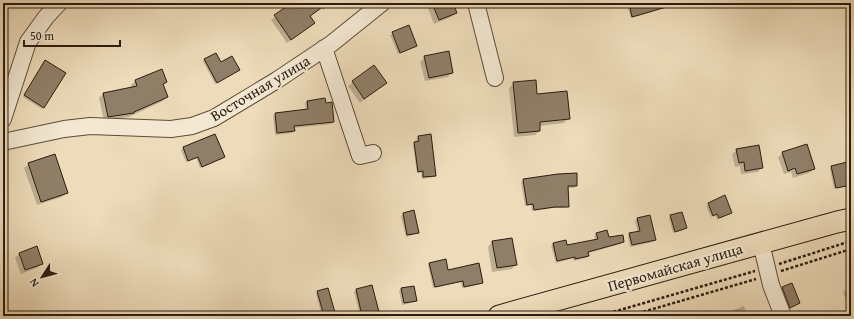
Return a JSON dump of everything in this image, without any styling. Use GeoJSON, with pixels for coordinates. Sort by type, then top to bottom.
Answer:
{"type":"FeatureCollection","features":[{"type":"Feature","properties":{"kind":"main road","name":"Первомайская улица"},"geometry":{"type":"LineString","coordinates":[[499,316],[851,219]]}},
{"type":"Feature","properties":{"kind":"street"},"geometry":{"type":"LineString","coordinates":[[3,119],[28,42],[46,17],[59,3]]}},
{"type":"Feature","properties":{"kind":"street","name":"Восточная улица"},"geometry":{"type":"LineString","coordinates":[[3,142],[64,129],[90,126],[171,129],[192,126],[214,118],[277,80],[324,48],[382,3]]}},
{"type":"Feature","properties":{"kind":"street"},"geometry":{"type":"LineString","coordinates":[[476,3],[495,78]]}},
{"type":"Feature","properties":{"kind":"street"},"geometry":{"type":"LineString","coordinates":[[324,48],[360,156],[373,153]]}},
{"type":"Feature","properties":{"kind":"street"},"geometry":{"type":"LineString","coordinates":[[761,243],[768,272],[783,316]]}},
{"type":"Feature","properties":{"kind":"path"},"geometry":{"type":"LineString","coordinates":[[630,316],[768,272],[851,241]]}},
{"type":"Feature","properties":{"kind":"path"},"geometry":{"type":"LineString","coordinates":[[599,316],[768,272],[851,248]]}},
{"type":"Feature","properties":{"kind":"building"},"geometry":{"type":"Polygon","coordinates":[[[292,3],[328,3],[310,16],[315,23],[291,40],[274,15],[292,3]]]}},
{"type":"Feature","properties":{"kind":"building"},"geometry":{"type":"Polygon","coordinates":[[[432,3],[453,3],[457,13],[439,20],[432,3]]]}},
{"type":"Feature","properties":{"kind":"building"},"geometry":{"type":"Polygon","coordinates":[[[629,3],[670,3],[670,6],[632,17],[629,3]]]}},
{"type":"Feature","properties":{"kind":"building"},"geometry":{"type":"Polygon","coordinates":[[[409,25],[417,46],[400,53],[392,32],[409,25]]]}},
{"type":"Feature","properties":{"kind":"building"},"geometry":{"type":"Polygon","coordinates":[[[449,51],[453,73],[429,78],[424,56],[449,51]]]}},
{"type":"Feature","properties":{"kind":"building"},"geometry":{"type":"Polygon","coordinates":[[[216,53],[221,62],[232,56],[240,70],[217,83],[204,59],[216,53]]]}},
{"type":"Feature","properties":{"kind":"building"},"geometry":{"type":"Polygon","coordinates":[[[45,60],[66,73],[44,108],[24,95],[45,60]]]}},
{"type":"Feature","properties":{"kind":"building"},"geometry":{"type":"Polygon","coordinates":[[[374,65],[387,83],[364,99],[352,81],[374,65]]]}},
{"type":"Feature","properties":{"kind":"building"},"geometry":{"type":"Polygon","coordinates":[[[162,69],[167,82],[163,84],[168,97],[134,113],[108,117],[103,93],[137,86],[135,80],[162,69]]]}},
{"type":"Feature","properties":{"kind":"building"},"geometry":{"type":"Polygon","coordinates":[[[536,80],[537,94],[567,91],[570,119],[540,122],[540,131],[518,133],[513,82],[536,80]]]}},
{"type":"Feature","properties":{"kind":"building"},"geometry":{"type":"Polygon","coordinates":[[[325,98],[326,103],[332,102],[334,122],[294,126],[295,131],[277,133],[275,113],[308,109],[307,101],[325,98]]]}},
{"type":"Feature","properties":{"kind":"building"},"geometry":{"type":"Polygon","coordinates":[[[215,134],[225,157],[202,167],[198,157],[188,161],[183,147],[215,134]]]}},
{"type":"Feature","properties":{"kind":"building"},"geometry":{"type":"Polygon","coordinates":[[[431,134],[436,176],[423,177],[423,171],[418,172],[414,142],[419,141],[418,136],[431,134]]]}},
{"type":"Feature","properties":{"kind":"building"},"geometry":{"type":"Polygon","coordinates":[[[807,144],[815,169],[797,174],[795,168],[788,171],[782,152],[807,144]]]}},
{"type":"Feature","properties":{"kind":"building"},"geometry":{"type":"Polygon","coordinates":[[[759,145],[763,168],[745,171],[744,162],[739,163],[736,149],[759,145]]]}},
{"type":"Feature","properties":{"kind":"building"},"geometry":{"type":"Polygon","coordinates":[[[55,154],[68,193],[41,202],[28,163],[55,154]]]}},
{"type":"Feature","properties":{"kind":"building"},"geometry":{"type":"Polygon","coordinates":[[[851,161],[851,185],[836,188],[831,166],[851,161]]]}},
{"type":"Feature","properties":{"kind":"building"},"geometry":{"type":"Polygon","coordinates":[[[577,173],[577,186],[568,186],[569,207],[534,210],[533,204],[527,205],[523,179],[577,173]]]}},
{"type":"Feature","properties":{"kind":"building"},"geometry":{"type":"Polygon","coordinates":[[[725,195],[732,213],[719,218],[717,214],[713,216],[708,203],[725,195]]]}},
{"type":"Feature","properties":{"kind":"building"},"geometry":{"type":"Polygon","coordinates":[[[414,210],[419,233],[407,235],[403,213],[414,210]]]}},
{"type":"Feature","properties":{"kind":"building"},"geometry":{"type":"Polygon","coordinates":[[[682,212],[687,228],[675,232],[670,215],[682,212]]]}},
{"type":"Feature","properties":{"kind":"building"},"geometry":{"type":"Polygon","coordinates":[[[650,215],[656,240],[632,245],[629,233],[640,231],[637,218],[650,215]]]}},
{"type":"Feature","properties":{"kind":"building"},"geometry":{"type":"Polygon","coordinates":[[[607,230],[609,237],[623,235],[624,242],[588,252],[589,256],[557,261],[553,243],[566,240],[567,245],[598,239],[596,233],[607,230]]]}},
{"type":"Feature","properties":{"kind":"building"},"geometry":{"type":"Polygon","coordinates":[[[512,238],[517,265],[497,268],[492,241],[512,238]]]}},
{"type":"Feature","properties":{"kind":"building"},"geometry":{"type":"Polygon","coordinates":[[[37,246],[43,264],[25,270],[19,253],[37,246]]]}},
{"type":"Feature","properties":{"kind":"building"},"geometry":{"type":"Polygon","coordinates":[[[446,259],[448,270],[479,263],[483,283],[464,287],[463,281],[435,287],[429,263],[446,259]]]}},
{"type":"Feature","properties":{"kind":"building"},"geometry":{"type":"Polygon","coordinates":[[[792,283],[800,303],[790,308],[782,287],[792,283]]]}},
{"type":"Feature","properties":{"kind":"building"},"geometry":{"type":"Polygon","coordinates":[[[372,285],[379,312],[362,316],[356,289],[372,285]]]}},
{"type":"Feature","properties":{"kind":"building"},"geometry":{"type":"Polygon","coordinates":[[[414,286],[417,301],[404,303],[401,288],[414,286]]]}},
{"type":"Feature","properties":{"kind":"building"},"geometry":{"type":"Polygon","coordinates":[[[328,288],[336,316],[324,316],[317,291],[328,288]]]}}]}
